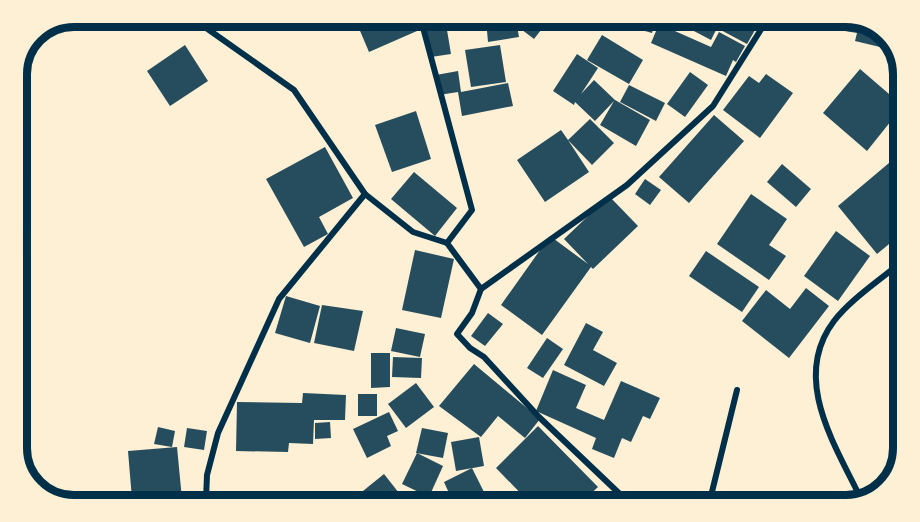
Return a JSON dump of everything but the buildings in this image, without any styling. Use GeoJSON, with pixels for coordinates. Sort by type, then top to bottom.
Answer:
{"type":"FeatureCollection","features":[{"type":"Feature","properties":{"kind":"street"},"geometry":{"type":"LineString","coordinates":[[205,27],[294,90],[365,194],[413,232],[447,243],[481,290]]}},
{"type":"Feature","properties":{"kind":"street"},"geometry":{"type":"LineString","coordinates":[[423,27],[472,210],[447,243]]}},
{"type":"Feature","properties":{"kind":"street"},"geometry":{"type":"LineString","coordinates":[[621,495],[539,417],[484,357],[470,348],[457,334],[472,313],[481,290],[627,185],[713,106],[762,27]]}},
{"type":"Feature","properties":{"kind":"street"},"geometry":{"type":"LineString","coordinates":[[206,495],[207,475],[218,433],[279,299],[365,194]]}},
{"type":"Feature","properties":{"kind":"street"},"geometry":{"type":"LineString","coordinates":[[858,493],[820,411],[815,373],[825,336],[835,320],[893,269]]}},
{"type":"Feature","properties":{"kind":"street"},"geometry":{"type":"LineString","coordinates":[[711,495],[737,390]]}}]}
